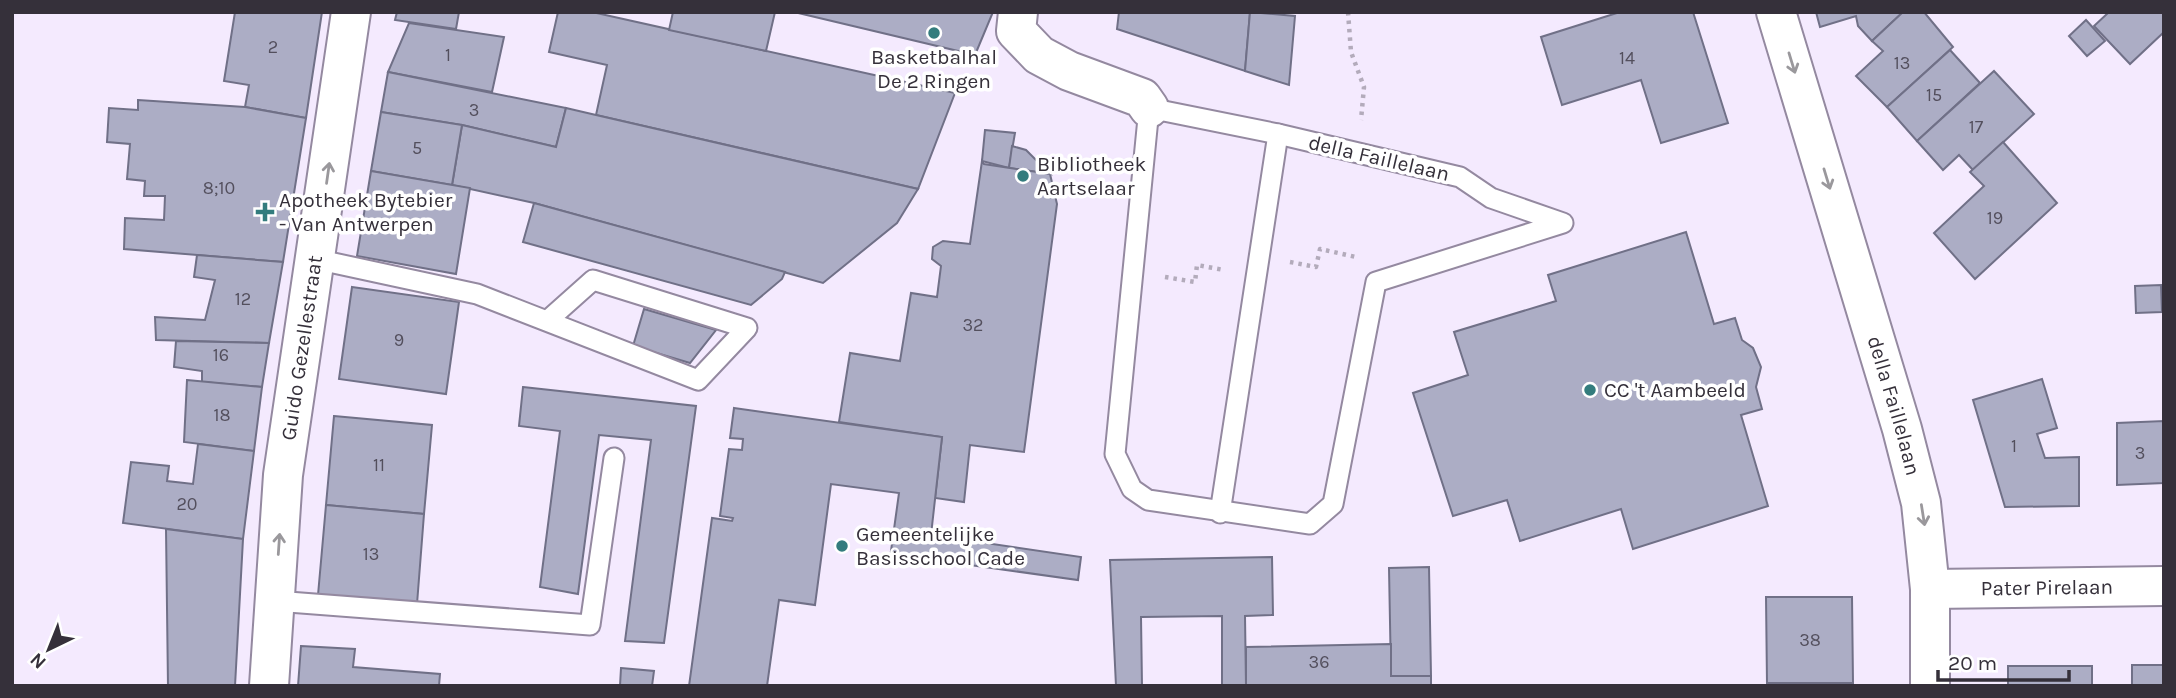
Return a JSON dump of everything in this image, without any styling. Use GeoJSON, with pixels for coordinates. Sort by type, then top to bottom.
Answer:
{"type":"FeatureCollection","features":[{"type":"Feature","properties":{"kind":"street","name":"Guido Gezellestraat"},"geometry":{"type":"LineString","coordinates":[[269,686],[284,475],[351,12]]}},
{"type":"Feature","properties":{"kind":"street"},"geometry":{"type":"LineString","coordinates":[[1017,12],[1016,30],[1039,55],[1069,71],[1142,98],[1149,108]]}},
{"type":"Feature","properties":{"kind":"street","name":"della Faillelaan"},"geometry":{"type":"LineString","coordinates":[[1776,12],[1902,429],[1924,516],[1930,589],[1930,686]]}},
{"type":"Feature","properties":{"kind":"street","name":"Pater Pirelaan"},"geometry":{"type":"LineString","coordinates":[[1930,589],[2164,586]]}},
{"type":"Feature","properties":{"kind":"lane"},"geometry":{"type":"LineString","coordinates":[[1149,108],[1278,134]]}},
{"type":"Feature","properties":{"kind":"lane","name":"della Faillelaan"},"geometry":{"type":"LineString","coordinates":[[1149,108],[1115,454],[1132,489],[1148,500],[1220,513],[1310,524],[1333,504],[1376,282],[1563,223],[1491,198],[1460,177],[1278,134],[1220,513]]}},
{"type":"Feature","properties":{"kind":"lane"},"geometry":{"type":"LineString","coordinates":[[315,259],[477,294],[698,380],[747,328],[593,280],[547,321]]}},
{"type":"Feature","properties":{"kind":"lane"},"geometry":{"type":"LineString","coordinates":[[275,601],[590,625],[614,458]]}},
{"type":"Feature","properties":{"kind":"path"},"geometry":{"type":"LineString","coordinates":[[1348,12],[1351,52],[1364,87],[1361,120]]}},
{"type":"Feature","properties":{"kind":"building"},"geometry":{"type":"Polygon","coordinates":[[[235,12],[322,12],[306,118],[245,107],[249,85],[224,81],[235,12]]]}},
{"type":"Feature","properties":{"kind":"building"},"geometry":{"type":"Polygon","coordinates":[[[397,12],[459,12],[456,29],[395,20],[397,12]]]}},
{"type":"Feature","properties":{"kind":"building"},"geometry":{"type":"Polygon","coordinates":[[[558,12],[592,12],[955,93],[918,189],[596,115],[607,65],[549,52],[558,12]]]}},
{"type":"Feature","properties":{"kind":"building"},"geometry":{"type":"Polygon","coordinates":[[[673,12],[775,12],[766,51],[669,30],[673,12]]]}},
{"type":"Feature","properties":{"kind":"building","name":"Basketbalhal De 2 Ringen"},"geometry":{"type":"Polygon","coordinates":[[[794,12],[993,12],[975,55],[794,12]]]}},
{"type":"Feature","properties":{"kind":"building"},"geometry":{"type":"Polygon","coordinates":[[[1119,12],[1250,12],[1245,71],[1117,29],[1119,12]]]}},
{"type":"Feature","properties":{"kind":"building"},"geometry":{"type":"Polygon","coordinates":[[[1250,12],[1295,16],[1289,85],[1245,71],[1250,12]]]}},
{"type":"Feature","properties":{"kind":"building"},"geometry":{"type":"Polygon","coordinates":[[[1620,12],[1693,12],[1728,123],[1661,143],[1641,80],[1562,105],[1541,37],[1620,12]]]}},
{"type":"Feature","properties":{"kind":"building"},"geometry":{"type":"Polygon","coordinates":[[[1816,12],[1903,12],[1872,41],[1858,26],[1856,16],[1820,27],[1816,12]]]}},
{"type":"Feature","properties":{"kind":"building"},"geometry":{"type":"Polygon","coordinates":[[[1903,12],[1924,12],[1953,47],[1887,107],[1856,76],[1883,51],[1872,41],[1903,12]]]}},
{"type":"Feature","properties":{"kind":"building"},"geometry":{"type":"Polygon","coordinates":[[[2109,12],[2164,12],[2164,32],[2130,64],[2094,26],[2109,12]]]}},
{"type":"Feature","properties":{"kind":"building"},"geometry":{"type":"Polygon","coordinates":[[[2086,20],[2105,41],[2087,56],[2069,36],[2086,20]]]}},
{"type":"Feature","properties":{"kind":"building"},"geometry":{"type":"Polygon","coordinates":[[[409,23],[504,37],[492,92],[388,72],[409,23]]]}},
{"type":"Feature","properties":{"kind":"building"},"geometry":{"type":"Polygon","coordinates":[[[1950,50],[1980,83],[1917,141],[1887,107],[1950,50]]]}},
{"type":"Feature","properties":{"kind":"building"},"geometry":{"type":"Polygon","coordinates":[[[1994,71],[2034,114],[1973,170],[1959,155],[1943,170],[1917,141],[1994,71]]]}},
{"type":"Feature","properties":{"kind":"building"},"geometry":{"type":"Polygon","coordinates":[[[388,72],[566,108],[556,147],[462,125],[381,112],[388,72]]]}},
{"type":"Feature","properties":{"kind":"building"},"geometry":{"type":"Polygon","coordinates":[[[138,100],[245,107],[306,118],[283,262],[124,249],[125,218],[164,220],[165,196],[144,196],[145,181],[127,179],[130,144],[107,142],[109,108],[138,110],[138,100]]]}},
{"type":"Feature","properties":{"kind":"building"},"geometry":{"type":"Polygon","coordinates":[[[566,108],[918,189],[897,223],[823,283],[534,203],[452,185],[462,125],[556,147],[566,108]]]}},
{"type":"Feature","properties":{"kind":"building"},"geometry":{"type":"Polygon","coordinates":[[[381,112],[462,125],[452,185],[371,171],[381,112]]]}},
{"type":"Feature","properties":{"kind":"building"},"geometry":{"type":"Polygon","coordinates":[[[985,130],[1015,133],[1009,168],[982,161],[985,130]]]}},
{"type":"Feature","properties":{"kind":"building"},"geometry":{"type":"Polygon","coordinates":[[[2003,142],[2057,203],[1975,279],[1934,233],[1984,186],[1970,172],[2003,142]]]}},
{"type":"Feature","properties":{"kind":"building"},"geometry":{"type":"Polygon","coordinates":[[[1012,146],[1026,150],[1050,174],[1009,168],[1012,146]]]}},
{"type":"Feature","properties":{"kind":"building"},"geometry":{"type":"Polygon","coordinates":[[[982,161],[984,164],[1050,174],[1057,204],[1024,452],[970,445],[964,502],[935,498],[942,437],[839,422],[850,353],[900,361],[911,293],[937,297],[941,266],[932,259],[933,247],[943,241],[970,244],[982,161]]]}},
{"type":"Feature","properties":{"kind":"building"},"geometry":{"type":"Polygon","coordinates":[[[371,171],[470,188],[456,274],[357,256],[371,171]]]}},
{"type":"Feature","properties":{"kind":"building"},"geometry":{"type":"Polygon","coordinates":[[[534,203],[785,272],[782,279],[751,305],[523,242],[534,203]]]}},
{"type":"Feature","properties":{"kind":"building","name":"CC 't Aambeeld"},"geometry":{"type":"Polygon","coordinates":[[[1686,232],[1714,324],[1735,318],[1742,340],[1753,348],[1761,367],[1756,387],[1762,409],[1741,415],[1768,506],[1633,549],[1621,509],[1520,541],[1507,500],[1453,516],[1413,393],[1468,375],[1454,332],[1556,301],[1548,275],[1686,232]]]}},
{"type":"Feature","properties":{"kind":"building"},"geometry":{"type":"Polygon","coordinates":[[[197,255],[283,262],[269,343],[156,340],[155,317],[205,320],[215,280],[194,277],[197,255]]]}},
{"type":"Feature","properties":{"kind":"building"},"geometry":{"type":"Polygon","coordinates":[[[2161,285],[2162,312],[2136,313],[2135,286],[2161,285]]]}},
{"type":"Feature","properties":{"kind":"building"},"geometry":{"type":"Polygon","coordinates":[[[352,287],[459,302],[446,394],[339,379],[352,287]]]}},
{"type":"Feature","properties":{"kind":"building"},"geometry":{"type":"Polygon","coordinates":[[[644,309],[716,330],[690,363],[633,346],[644,309]]]}},
{"type":"Feature","properties":{"kind":"building"},"geometry":{"type":"Polygon","coordinates":[[[176,341],[269,343],[262,387],[202,382],[202,371],[174,367],[176,341]]]}},
{"type":"Feature","properties":{"kind":"building"},"geometry":{"type":"Polygon","coordinates":[[[2042,379],[2057,428],[2037,434],[2045,458],[2079,457],[2079,506],[2005,507],[1973,400],[2042,379]]]}},
{"type":"Feature","properties":{"kind":"building"},"geometry":{"type":"Polygon","coordinates":[[[187,380],[262,387],[254,451],[184,442],[187,380]]]}},
{"type":"Feature","properties":{"kind":"building"},"geometry":{"type":"Polygon","coordinates":[[[523,387],[696,406],[664,643],[625,641],[651,440],[599,435],[578,594],[540,587],[560,431],[519,426],[523,387]]]}},
{"type":"Feature","properties":{"kind":"building"},"geometry":{"type":"Polygon","coordinates":[[[734,408],[942,437],[931,535],[1081,557],[1078,580],[927,559],[926,562],[890,558],[899,493],[831,484],[815,605],[779,600],[767,686],[689,686],[712,518],[732,521],[733,518],[720,516],[729,449],[742,450],[743,439],[730,438],[734,408]]]}},
{"type":"Feature","properties":{"kind":"building"},"geometry":{"type":"Polygon","coordinates":[[[334,416],[432,425],[424,514],[326,505],[334,416]]]}},
{"type":"Feature","properties":{"kind":"building"},"geometry":{"type":"Polygon","coordinates":[[[2164,421],[2164,483],[2117,485],[2117,423],[2164,421]]]}},
{"type":"Feature","properties":{"kind":"building"},"geometry":{"type":"Polygon","coordinates":[[[198,444],[254,451],[243,539],[123,523],[131,462],[169,466],[167,481],[193,484],[198,444]]]}},
{"type":"Feature","properties":{"kind":"building"},"geometry":{"type":"Polygon","coordinates":[[[326,505],[424,514],[417,604],[318,595],[326,505]]]}},
{"type":"Feature","properties":{"kind":"building"},"geometry":{"type":"Polygon","coordinates":[[[166,529],[243,539],[235,686],[168,686],[166,529]]]}},
{"type":"Feature","properties":{"kind":"building"},"geometry":{"type":"Polygon","coordinates":[[[1272,557],[1273,615],[1245,616],[1246,686],[1222,686],[1222,616],[1141,617],[1142,686],[1116,686],[1110,560],[1272,557]]]}},
{"type":"Feature","properties":{"kind":"building"},"geometry":{"type":"Polygon","coordinates":[[[1429,567],[1431,676],[1391,676],[1389,568],[1429,567]]]}},
{"type":"Feature","properties":{"kind":"building"},"geometry":{"type":"Polygon","coordinates":[[[1766,597],[1852,597],[1853,683],[1767,683],[1766,597]]]}},
{"type":"Feature","properties":{"kind":"building"},"geometry":{"type":"Polygon","coordinates":[[[1391,644],[1391,676],[1431,676],[1431,686],[1246,686],[1246,647],[1391,644]]]}},
{"type":"Feature","properties":{"kind":"building"},"geometry":{"type":"Polygon","coordinates":[[[301,646],[355,649],[353,667],[440,674],[439,686],[298,686],[301,646]]]}},
{"type":"Feature","properties":{"kind":"building"},"geometry":{"type":"Polygon","coordinates":[[[2132,665],[2164,665],[2164,686],[2132,686],[2132,665]]]}},
{"type":"Feature","properties":{"kind":"building"},"geometry":{"type":"Polygon","coordinates":[[[2008,666],[2092,666],[2092,686],[2008,686],[2008,666]]]}},
{"type":"Feature","properties":{"kind":"building"},"geometry":{"type":"Polygon","coordinates":[[[621,668],[654,671],[652,686],[620,686],[621,668]]]}},
{"type":"Feature","properties":{"kind":"place","name":"Basketbalhal De 2 Ringen"},"geometry":{"type":"Point","coordinates":[934,33]}},
{"type":"Feature","properties":{"kind":"place","name":"Bibliotheek Aartselaar"},"geometry":{"type":"Point","coordinates":[1023,176]}},
{"type":"Feature","properties":{"kind":"place","name":"Apotheek Bytebier - Van Antwerpen"},"geometry":{"type":"Point","coordinates":[265,212]}},
{"type":"Feature","properties":{"kind":"place","name":"CC 't Aambeeld"},"geometry":{"type":"Point","coordinates":[1590,390]}},
{"type":"Feature","properties":{"kind":"place","name":"Gemeentelijke Basisschool Cade"},"geometry":{"type":"Point","coordinates":[842,546]}}]}
